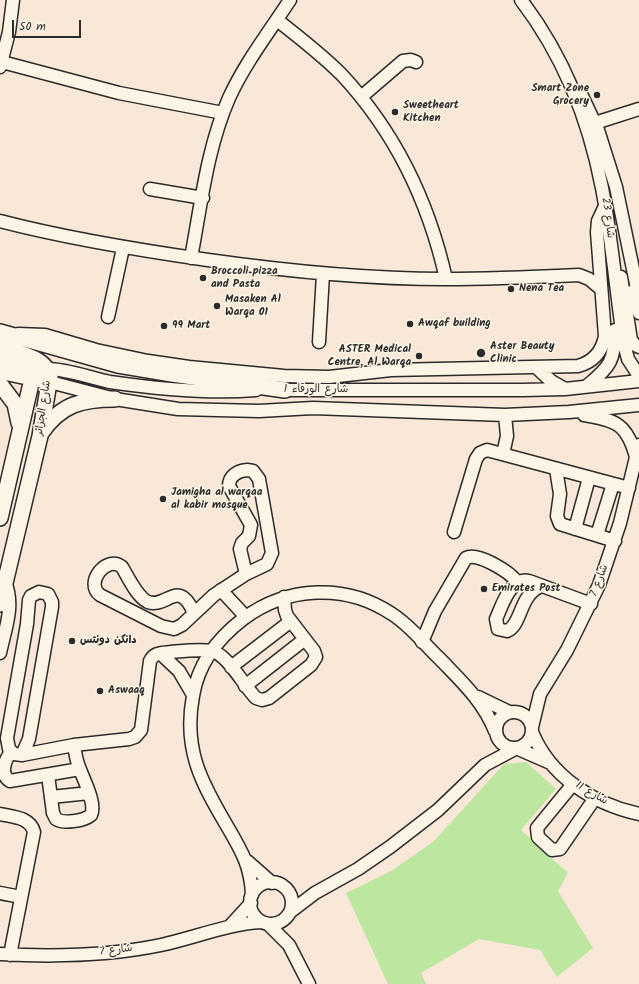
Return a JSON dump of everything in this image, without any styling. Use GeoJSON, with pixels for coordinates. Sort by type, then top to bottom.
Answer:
{"type":"FeatureCollection","features":[{"type":"Feature","properties":{"kind":"main road","name":"شارع الورقاء 1"},"geometry":{"type":"LineString","coordinates":[[3,338],[31,358],[41,362],[49,375]]}},
{"type":"Feature","properties":{"kind":"main road"},"geometry":{"type":"LineString","coordinates":[[3,338],[126,366],[285,390]]}},
{"type":"Feature","properties":{"kind":"main road"},"geometry":{"type":"LineString","coordinates":[[0,360],[27,366],[32,362],[31,358]]}},
{"type":"Feature","properties":{"kind":"main road"},"geometry":{"type":"LineString","coordinates":[[0,371],[32,379]]}},
{"type":"Feature","properties":{"kind":"main road","name":"شارع الجزائر"},"geometry":{"type":"LineString","coordinates":[[0,518],[32,379],[39,372],[49,375],[40,436],[0,604]]}},
{"type":"Feature","properties":{"kind":"main road"},"geometry":{"type":"LineString","coordinates":[[0,384],[14,404],[20,428]]}},
{"type":"Feature","properties":{"kind":"main road"},"geometry":{"type":"LineString","coordinates":[[40,436],[51,420],[74,404],[92,399],[115,399]]}},
{"type":"Feature","properties":{"kind":"street"},"geometry":{"type":"LineString","coordinates":[[13,0],[9,32],[1,64],[119,93],[223,113]]}},
{"type":"Feature","properties":{"kind":"street"},"geometry":{"type":"LineString","coordinates":[[191,258],[214,145],[223,113],[244,70],[290,0]]}},
{"type":"Feature","properties":{"kind":"street","name":"شارع 23"},"geometry":{"type":"LineString","coordinates":[[524,1],[581,93],[595,123],[616,187],[636,265],[634,281],[639,298]]}},
{"type":"Feature","properties":{"kind":"street"},"geometry":{"type":"LineString","coordinates":[[277,20],[319,54],[362,98],[404,161],[432,224],[446,279]]}},
{"type":"Feature","properties":{"kind":"street","name":"شارع 23"},"geometry":{"type":"LineString","coordinates":[[562,62],[591,140],[605,206],[617,303],[626,352],[632,366],[639,376]]}},
{"type":"Feature","properties":{"kind":"street"},"geometry":{"type":"LineString","coordinates":[[362,98],[399,68],[407,63],[414,64]]}},
{"type":"Feature","properties":{"kind":"street"},"geometry":{"type":"LineString","coordinates":[[595,123],[639,110]]}},
{"type":"Feature","properties":{"kind":"street"},"geometry":{"type":"LineString","coordinates":[[150,189],[203,198]]}},
{"type":"Feature","properties":{"kind":"street"},"geometry":{"type":"LineString","coordinates":[[3,338],[22,333],[38,334],[131,358],[189,367],[252,373],[329,377],[391,370],[578,366],[588,363],[597,356],[605,336],[597,226],[605,206]]}},
{"type":"Feature","properties":{"kind":"street"},"geometry":{"type":"LineString","coordinates":[[0,221],[69,238],[123,248],[324,274],[446,279],[579,274],[589,279],[601,289]]}},
{"type":"Feature","properties":{"kind":"street"},"geometry":{"type":"LineString","coordinates":[[610,238],[622,279],[632,340],[635,345],[639,347]]}},
{"type":"Feature","properties":{"kind":"street"},"geometry":{"type":"LineString","coordinates":[[108,317],[123,248]]}},
{"type":"Feature","properties":{"kind":"street"},"geometry":{"type":"LineString","coordinates":[[579,274],[591,265],[599,254]]}},
{"type":"Feature","properties":{"kind":"street"},"geometry":{"type":"LineString","coordinates":[[319,342],[324,274]]}},
{"type":"Feature","properties":{"kind":"street"},"geometry":{"type":"LineString","coordinates":[[634,281],[635,296],[639,313]]}},
{"type":"Feature","properties":{"kind":"street"},"geometry":{"type":"LineString","coordinates":[[587,386],[603,373],[612,358],[615,347],[617,303]]}},
{"type":"Feature","properties":{"kind":"street"},"geometry":{"type":"LineString","coordinates":[[537,368],[551,381],[564,389]]}},
{"type":"Feature","properties":{"kind":"street"},"geometry":{"type":"LineString","coordinates":[[349,390],[368,373]]}},
{"type":"Feature","properties":{"kind":"street","name":"شارع الورقاء 1"},"geometry":{"type":"LineString","coordinates":[[49,375],[152,387],[216,392],[285,390],[564,389],[639,381]]}},
{"type":"Feature","properties":{"kind":"street","name":"شارع الورقاء 1"},"geometry":{"type":"LineString","coordinates":[[49,375],[115,399],[178,409],[259,411],[314,408],[505,416],[569,412],[639,405]]}},
{"type":"Feature","properties":{"kind":"street"},"geometry":{"type":"LineString","coordinates":[[569,412],[604,418],[616,422],[628,436],[636,458]]}},
{"type":"Feature","properties":{"kind":"street"},"geometry":{"type":"LineString","coordinates":[[503,454],[507,436],[505,416]]}},
{"type":"Feature","properties":{"kind":"street","name":"شارع 7"},"geometry":{"type":"LineString","coordinates":[[532,730],[540,694],[567,650],[591,604],[615,541],[639,446]]}},
{"type":"Feature","properties":{"kind":"street"},"geometry":{"type":"LineString","coordinates":[[454,532],[478,456],[487,450],[629,488]]}},
{"type":"Feature","properties":{"kind":"street"},"geometry":{"type":"LineString","coordinates":[[556,469],[560,494],[558,519],[563,525],[615,541]]}},
{"type":"Feature","properties":{"kind":"street"},"geometry":{"type":"LineString","coordinates":[[194,613],[189,602],[180,596],[172,596],[154,603],[144,600],[122,567],[118,564],[109,564],[103,569],[94,584],[94,589],[100,595],[165,628],[178,627],[221,590],[246,574],[267,564],[272,553],[259,479],[253,471],[247,470],[234,475],[230,480],[229,486],[250,526],[249,536],[242,543],[240,549],[246,574]]}},
{"type":"Feature","properties":{"kind":"street"},"geometry":{"type":"LineString","coordinates":[[575,529],[589,478]]}},
{"type":"Feature","properties":{"kind":"street"},"geometry":{"type":"LineString","coordinates":[[597,535],[613,484]]}},
{"type":"Feature","properties":{"kind":"street"},"geometry":{"type":"LineString","coordinates":[[422,642],[435,611],[466,558],[475,557],[490,563],[507,572],[517,582]]}},
{"type":"Feature","properties":{"kind":"street"},"geometry":{"type":"LineString","coordinates":[[541,586],[529,595],[513,628],[504,632],[498,629],[496,619],[512,587],[517,582],[526,580],[591,604]]}},
{"type":"Feature","properties":{"kind":"street"},"geometry":{"type":"LineString","coordinates":[[5,582],[10,595],[10,608],[0,654],[8,654],[20,659]]}},
{"type":"Feature","properties":{"kind":"street"},"geometry":{"type":"LineString","coordinates":[[221,590],[230,602],[239,608],[243,620]]}},
{"type":"Feature","properties":{"kind":"street"},"geometry":{"type":"LineString","coordinates":[[80,769],[13,781],[6,779],[2,774],[1,767],[17,753],[29,739],[52,607],[50,598],[44,592],[34,594],[29,600],[7,738],[7,745],[17,753],[36,753],[74,746],[129,739],[137,735],[142,727],[150,661],[153,656],[161,654],[211,651],[221,656],[256,698],[267,700],[312,665],[316,654],[291,621],[285,610],[284,597]]}},
{"type":"Feature","properties":{"kind":"street"},"geometry":{"type":"LineString","coordinates":[[309,984],[289,945],[252,912],[251,878],[247,861],[206,789],[196,767],[190,732],[193,695],[200,671],[211,651],[243,620],[267,604],[284,597],[300,593],[324,592],[360,598],[392,614],[411,628],[422,642],[472,693],[485,711],[502,744],[516,748]]}},
{"type":"Feature","properties":{"kind":"street"},"geometry":{"type":"LineString","coordinates":[[231,667],[291,621]]}},
{"type":"Feature","properties":{"kind":"street"},"geometry":{"type":"LineString","coordinates":[[4,634],[11,639],[24,638]]}},
{"type":"Feature","properties":{"kind":"street"},"geometry":{"type":"LineString","coordinates":[[245,686],[305,639]]}},
{"type":"Feature","properties":{"kind":"street"},"geometry":{"type":"LineString","coordinates":[[161,654],[179,670],[193,695]]}},
{"type":"Feature","properties":{"kind":"street"},"geometry":{"type":"LineString","coordinates":[[265,923],[281,922],[289,914],[321,890],[358,869],[406,836],[453,797],[485,764],[525,745],[532,730],[524,715],[510,712],[490,704],[472,693]]}},
{"type":"Feature","properties":{"kind":"street","name":"شارع 7"},"geometry":{"type":"LineString","coordinates":[[510,712],[526,704],[540,694]]}},
{"type":"Feature","properties":{"kind":"street"},"geometry":{"type":"LineString","coordinates":[[485,764],[500,717],[510,712]]}},
{"type":"Feature","properties":{"kind":"street","name":"شارع 11"},"geometry":{"type":"LineString","coordinates":[[532,730],[539,748],[549,762],[573,784],[595,798],[617,808],[639,814]]}},
{"type":"Feature","properties":{"kind":"street"},"geometry":{"type":"LineString","coordinates":[[29,739],[36,753]]}},
{"type":"Feature","properties":{"kind":"street"},"geometry":{"type":"LineString","coordinates":[[48,775],[54,816],[58,820],[64,822],[86,819],[91,815],[93,810],[89,793],[80,769],[74,746]]}},
{"type":"Feature","properties":{"kind":"street","name":"شارع 11"},"geometry":{"type":"LineString","coordinates":[[516,748],[549,762]]}},
{"type":"Feature","properties":{"kind":"street"},"geometry":{"type":"LineString","coordinates":[[573,784],[537,828],[538,837],[552,850],[560,849],[595,798]]}},
{"type":"Feature","properties":{"kind":"street"},"geometry":{"type":"LineString","coordinates":[[51,798],[89,793]]}},
{"type":"Feature","properties":{"kind":"street"},"geometry":{"type":"LineString","coordinates":[[0,814],[28,821],[34,832],[21,897],[5,954]]}},
{"type":"Feature","properties":{"kind":"street"},"geometry":{"type":"LineString","coordinates":[[247,861],[272,883]]}},
{"type":"Feature","properties":{"kind":"street"},"geometry":{"type":"LineString","coordinates":[[229,927],[258,888],[272,883],[280,884],[286,889],[291,898],[289,914],[289,945]]}},
{"type":"Feature","properties":{"kind":"street"},"geometry":{"type":"LineString","coordinates":[[286,889],[300,891],[321,890]]}},
{"type":"Feature","properties":{"kind":"street"},"geometry":{"type":"LineString","coordinates":[[0,893],[21,897]]}},
{"type":"Feature","properties":{"kind":"street","name":"شارع 7"},"geometry":{"type":"LineString","coordinates":[[5,954],[45,956],[122,951],[160,945],[229,927],[265,923]]}},
{"type":"Feature","properties":{"kind":"green space"},"geometry":{"type":"Polygon","coordinates":[[[526,762],[556,789],[521,830],[568,873],[558,891],[593,948],[557,977],[540,950],[479,939],[421,973],[426,984],[388,984],[346,893],[391,871],[433,842],[504,764],[526,762]]]}},
{"type":"Feature","properties":{"kind":"place","name":"Smart Zone Grocery"},"geometry":{"type":"Point","coordinates":[597,95]}},
{"type":"Feature","properties":{"kind":"place","name":"Sweetheart Kitchen"},"geometry":{"type":"Point","coordinates":[395,112]}},
{"type":"Feature","properties":{"kind":"place","name":"Broccoli pizza and Pasta"},"geometry":{"type":"Point","coordinates":[203,278]}},
{"type":"Feature","properties":{"kind":"place","name":"Nena Tea"},"geometry":{"type":"Point","coordinates":[511,289]}},
{"type":"Feature","properties":{"kind":"place","name":"Masaken Al Warqa 01"},"geometry":{"type":"Point","coordinates":[217,306]}},
{"type":"Feature","properties":{"kind":"place","name":"Awqaf building"},"geometry":{"type":"Point","coordinates":[410,324]}},
{"type":"Feature","properties":{"kind":"place","name":"99 Mart"},"geometry":{"type":"Point","coordinates":[164,326]}},
{"type":"Feature","properties":{"kind":"place","name":"Aster Beauty Clinic"},"geometry":{"type":"Point","coordinates":[481,353]}},
{"type":"Feature","properties":{"kind":"place","name":"ASTER Medical Centre, Al Warqa"},"geometry":{"type":"Point","coordinates":[419,356]}},
{"type":"Feature","properties":{"kind":"place","name":"Jamigha al warqaa al kabir mosque"},"geometry":{"type":"Point","coordinates":[163,499]}},
{"type":"Feature","properties":{"kind":"place","name":"Emirates Post"},"geometry":{"type":"Point","coordinates":[484,589]}},
{"type":"Feature","properties":{"kind":"place","name":"دانكن دونتس"},"geometry":{"type":"Point","coordinates":[72,641]}},
{"type":"Feature","properties":{"kind":"place","name":"Aswaaq"},"geometry":{"type":"Point","coordinates":[100,691]}}]}
